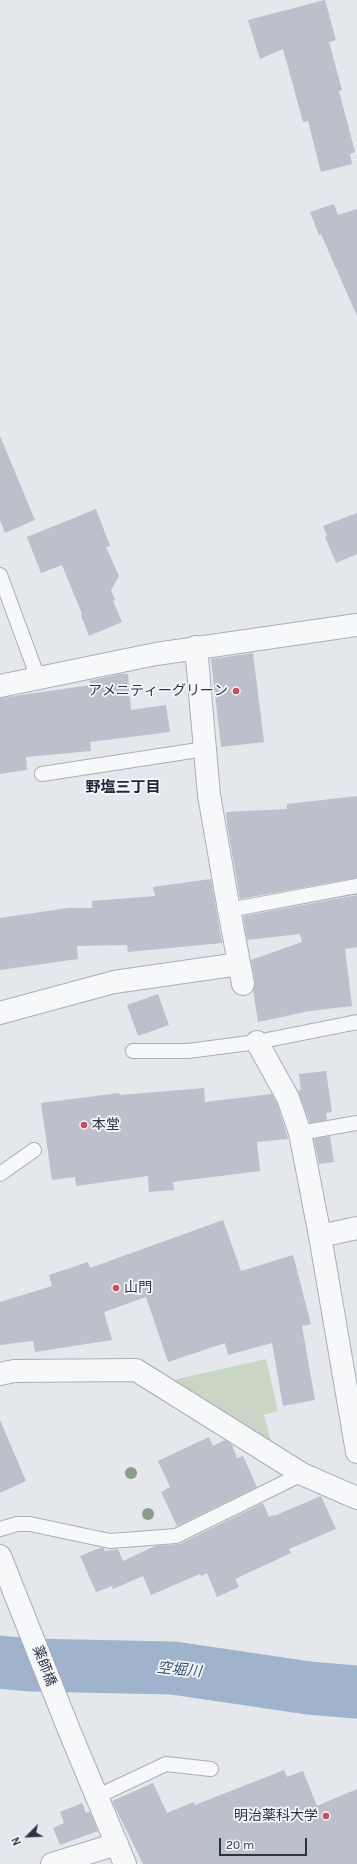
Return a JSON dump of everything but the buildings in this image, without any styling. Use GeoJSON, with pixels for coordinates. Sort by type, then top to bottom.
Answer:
{"type":"FeatureCollection","features":[{"type":"Feature","properties":{"kind":"street"},"geometry":{"type":"LineString","coordinates":[[0,686],[196,647],[357,625]]}},
{"type":"Feature","properties":{"kind":"street"},"geometry":{"type":"LineString","coordinates":[[0,1013],[114,982],[241,974],[210,795],[196,647]]}},
{"type":"Feature","properties":{"kind":"street"},"geometry":{"type":"LineString","coordinates":[[257,1042],[288,1098],[300,1134],[320,1236],[357,1452]]}},
{"type":"Feature","properties":{"kind":"street"},"geometry":{"type":"LineString","coordinates":[[320,1236],[357,1228]]}},
{"type":"Feature","properties":{"kind":"street"},"geometry":{"type":"LineString","coordinates":[[0,1374],[14,1371],[136,1370],[302,1474],[357,1498]]}},
{"type":"Feature","properties":{"kind":"street","name":"薬師橋"},"geometry":{"type":"LineString","coordinates":[[0,1556],[69,1730],[98,1796],[125,1864]]}},
{"type":"Feature","properties":{"kind":"street"},"geometry":{"type":"LineString","coordinates":[[52,1864],[117,1844]]}},
{"type":"Feature","properties":{"kind":"lane"},"geometry":{"type":"LineString","coordinates":[[0,575],[38,678]]}},
{"type":"Feature","properties":{"kind":"lane"},"geometry":{"type":"LineString","coordinates":[[42,774],[206,749]]}},
{"type":"Feature","properties":{"kind":"lane"},"geometry":{"type":"LineString","coordinates":[[229,910],[357,886]]}},
{"type":"Feature","properties":{"kind":"lane"},"geometry":{"type":"LineString","coordinates":[[133,1051],[188,1051],[257,1042],[357,1022]]}},
{"type":"Feature","properties":{"kind":"lane"},"geometry":{"type":"LineString","coordinates":[[300,1134],[357,1123]]}},
{"type":"Feature","properties":{"kind":"lane"},"geometry":{"type":"LineString","coordinates":[[0,1174],[34,1150]]}},
{"type":"Feature","properties":{"kind":"lane"},"geometry":{"type":"LineString","coordinates":[[0,1529],[17,1524],[30,1524],[110,1541],[176,1536],[302,1474]]}},
{"type":"Feature","properties":{"kind":"lane"},"geometry":{"type":"LineString","coordinates":[[98,1796],[166,1764],[210,1769]]}},
{"type":"Feature","properties":{"kind":"green space"},"geometry":{"type":"Polygon","coordinates":[[[266,1359],[278,1411],[264,1415],[271,1441],[173,1380],[266,1359]]]}},
{"type":"Feature","properties":{"kind":"waterway","name":"空堀川"},"geometry":{"type":"LineString","coordinates":[[0,1662],[30,1665],[173,1668],[309,1688],[357,1692]]}},
{"type":"Feature","properties":{"kind":"place","name":"アメニティーグリーン"},"geometry":{"type":"Point","coordinates":[236,691]}},
{"type":"Feature","properties":{"kind":"place","name":"本堂"},"geometry":{"type":"Point","coordinates":[84,1125]}},
{"type":"Feature","properties":{"kind":"place","name":"山門"},"geometry":{"type":"Point","coordinates":[116,1288]}},
{"type":"Feature","properties":{"kind":"place","name":"明治薬科大学"},"geometry":{"type":"Point","coordinates":[326,1816]}},
{"type":"Feature","properties":{"kind":"district","name":"野塩三丁目"},"geometry":{"type":"Point","coordinates":[123,788]}}]}
